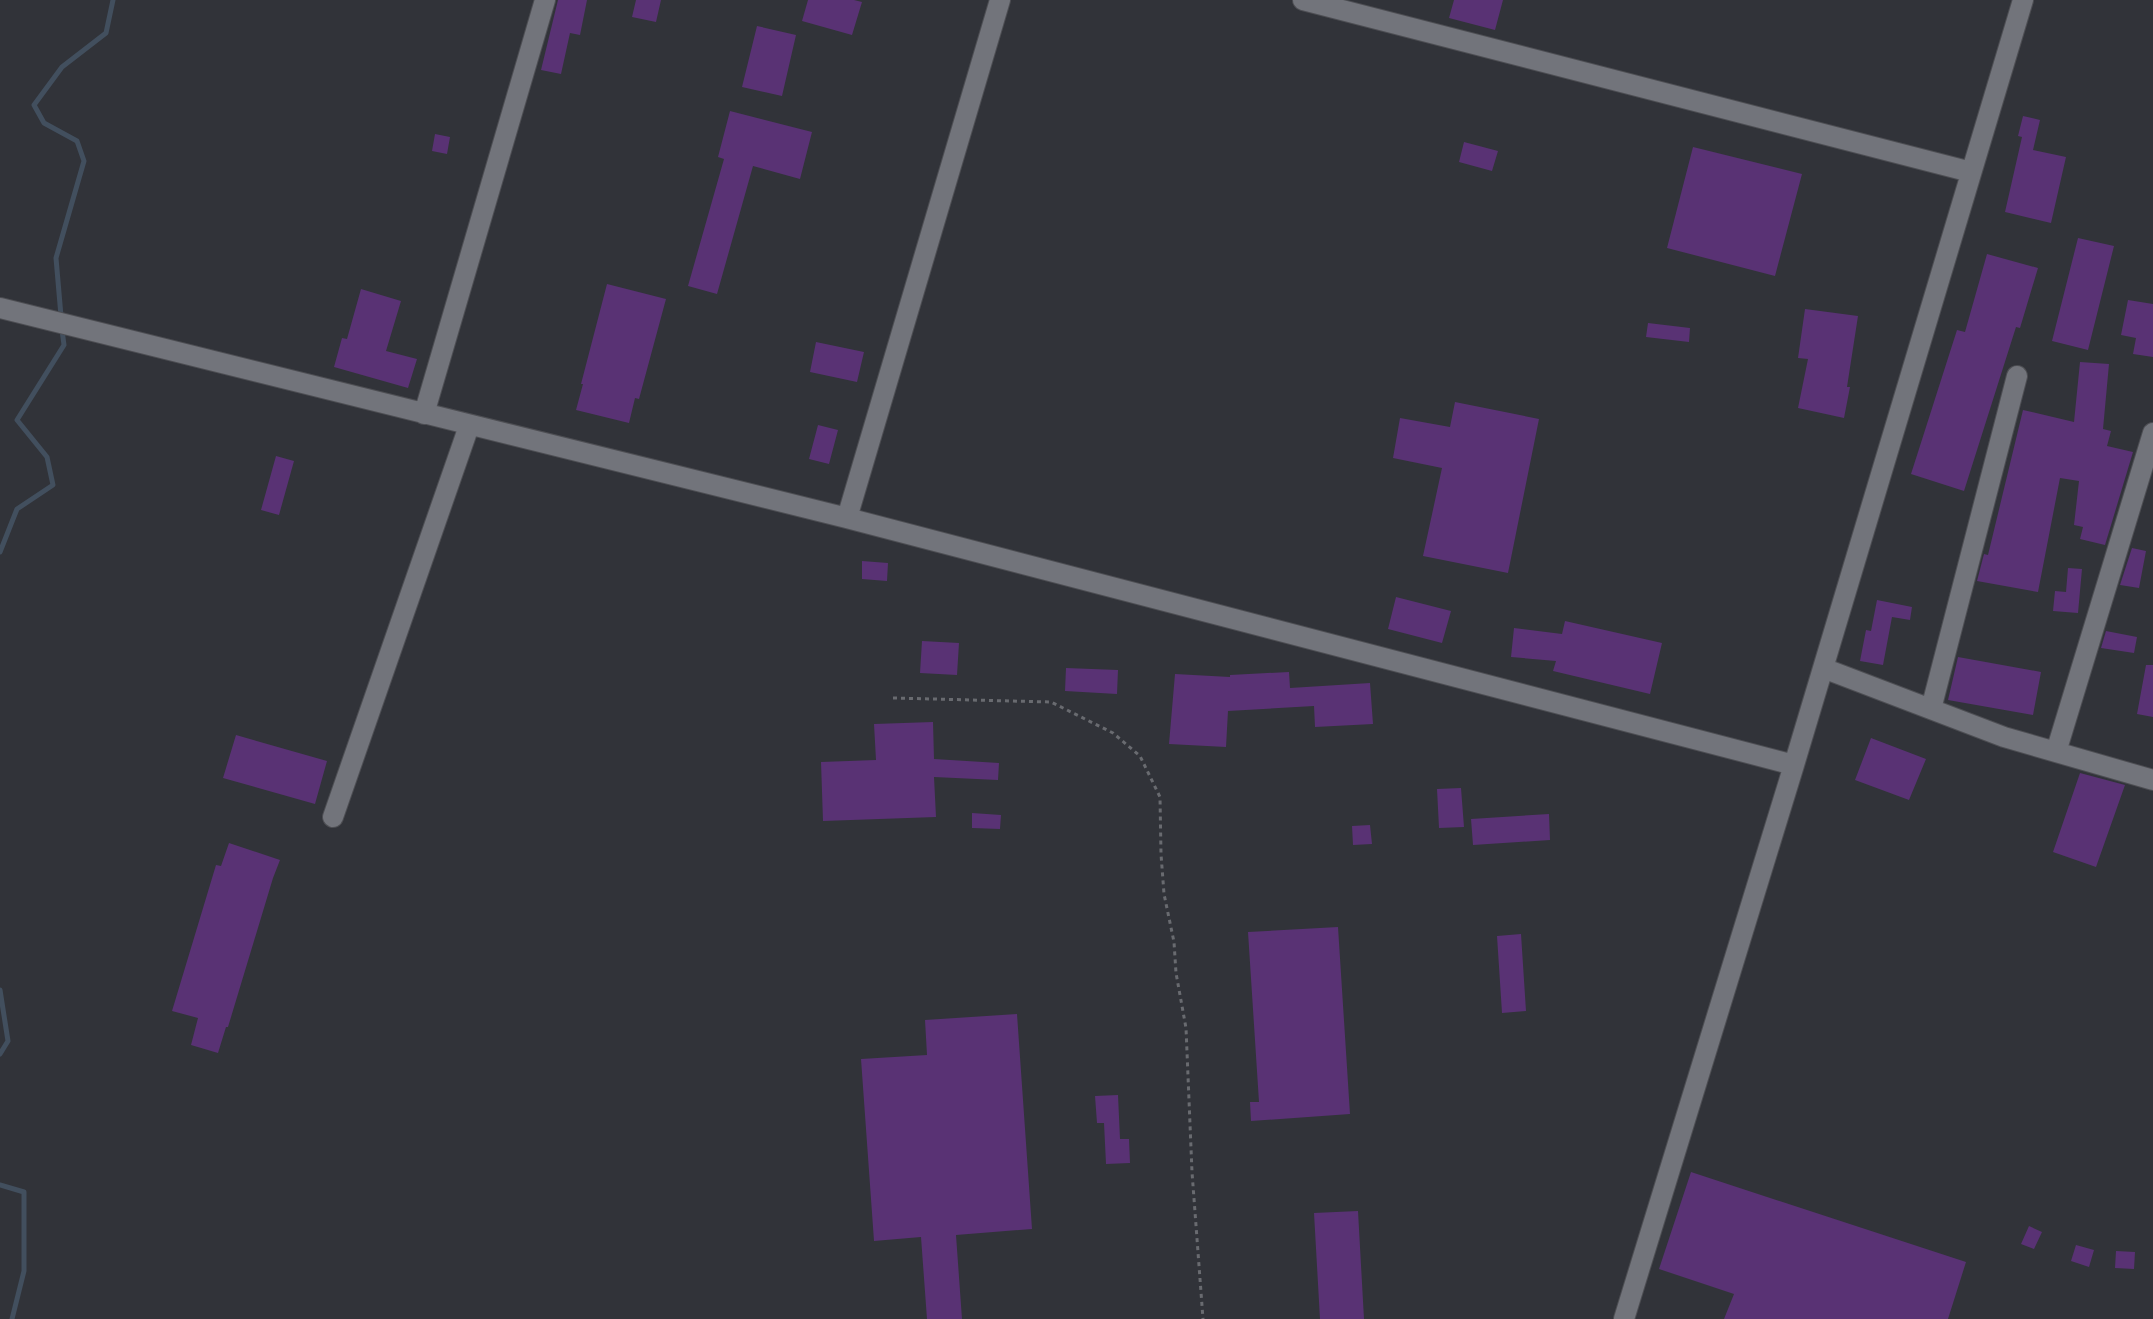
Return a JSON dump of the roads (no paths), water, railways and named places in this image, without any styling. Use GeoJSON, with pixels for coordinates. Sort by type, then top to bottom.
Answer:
{"type":"FeatureCollection","features":[{"type":"Feature","properties":{"kind":"street"},"geometry":{"type":"LineString","coordinates":[[424,414],[545,0]]}},
{"type":"Feature","properties":{"kind":"street"},"geometry":{"type":"LineString","coordinates":[[847,518],[1000,0]]}},
{"type":"Feature","properties":{"kind":"street"},"geometry":{"type":"LineString","coordinates":[[1303,0],[1971,172]]}},
{"type":"Feature","properties":{"kind":"street"},"geometry":{"type":"LineString","coordinates":[[1624,1319],[2023,0]]}},
{"type":"Feature","properties":{"kind":"street"},"geometry":{"type":"LineString","coordinates":[[0,308],[847,518],[1794,765]]}},
{"type":"Feature","properties":{"kind":"street"},"geometry":{"type":"LineString","coordinates":[[1931,709],[2017,376]]}},
{"type":"Feature","properties":{"kind":"street"},"geometry":{"type":"LineString","coordinates":[[333,817],[469,426]]}},
{"type":"Feature","properties":{"kind":"street"},"geometry":{"type":"LineString","coordinates":[[2056,752],[2153,433]]}},
{"type":"Feature","properties":{"kind":"street"},"geometry":{"type":"LineString","coordinates":[[1823,668],[2004,737],[2153,780]]}},
{"type":"Feature","properties":{"kind":"waterway"},"geometry":{"type":"LineString","coordinates":[[61,316],[56,258],[84,161],[77,141],[44,123],[34,105],[62,67],[106,33],[113,0]]}},
{"type":"Feature","properties":{"kind":"waterway"},"geometry":{"type":"LineString","coordinates":[[0,552],[17,509],[53,485],[47,457],[17,420],[64,345],[62,330]]}},
{"type":"Feature","properties":{"kind":"waterway"},"geometry":{"type":"LineString","coordinates":[[0,990],[8,1041],[0,1054]]}},
{"type":"Feature","properties":{"kind":"waterway"},"geometry":{"type":"LineString","coordinates":[[0,1185],[24,1192],[24,1271],[12,1319]]}}]}
